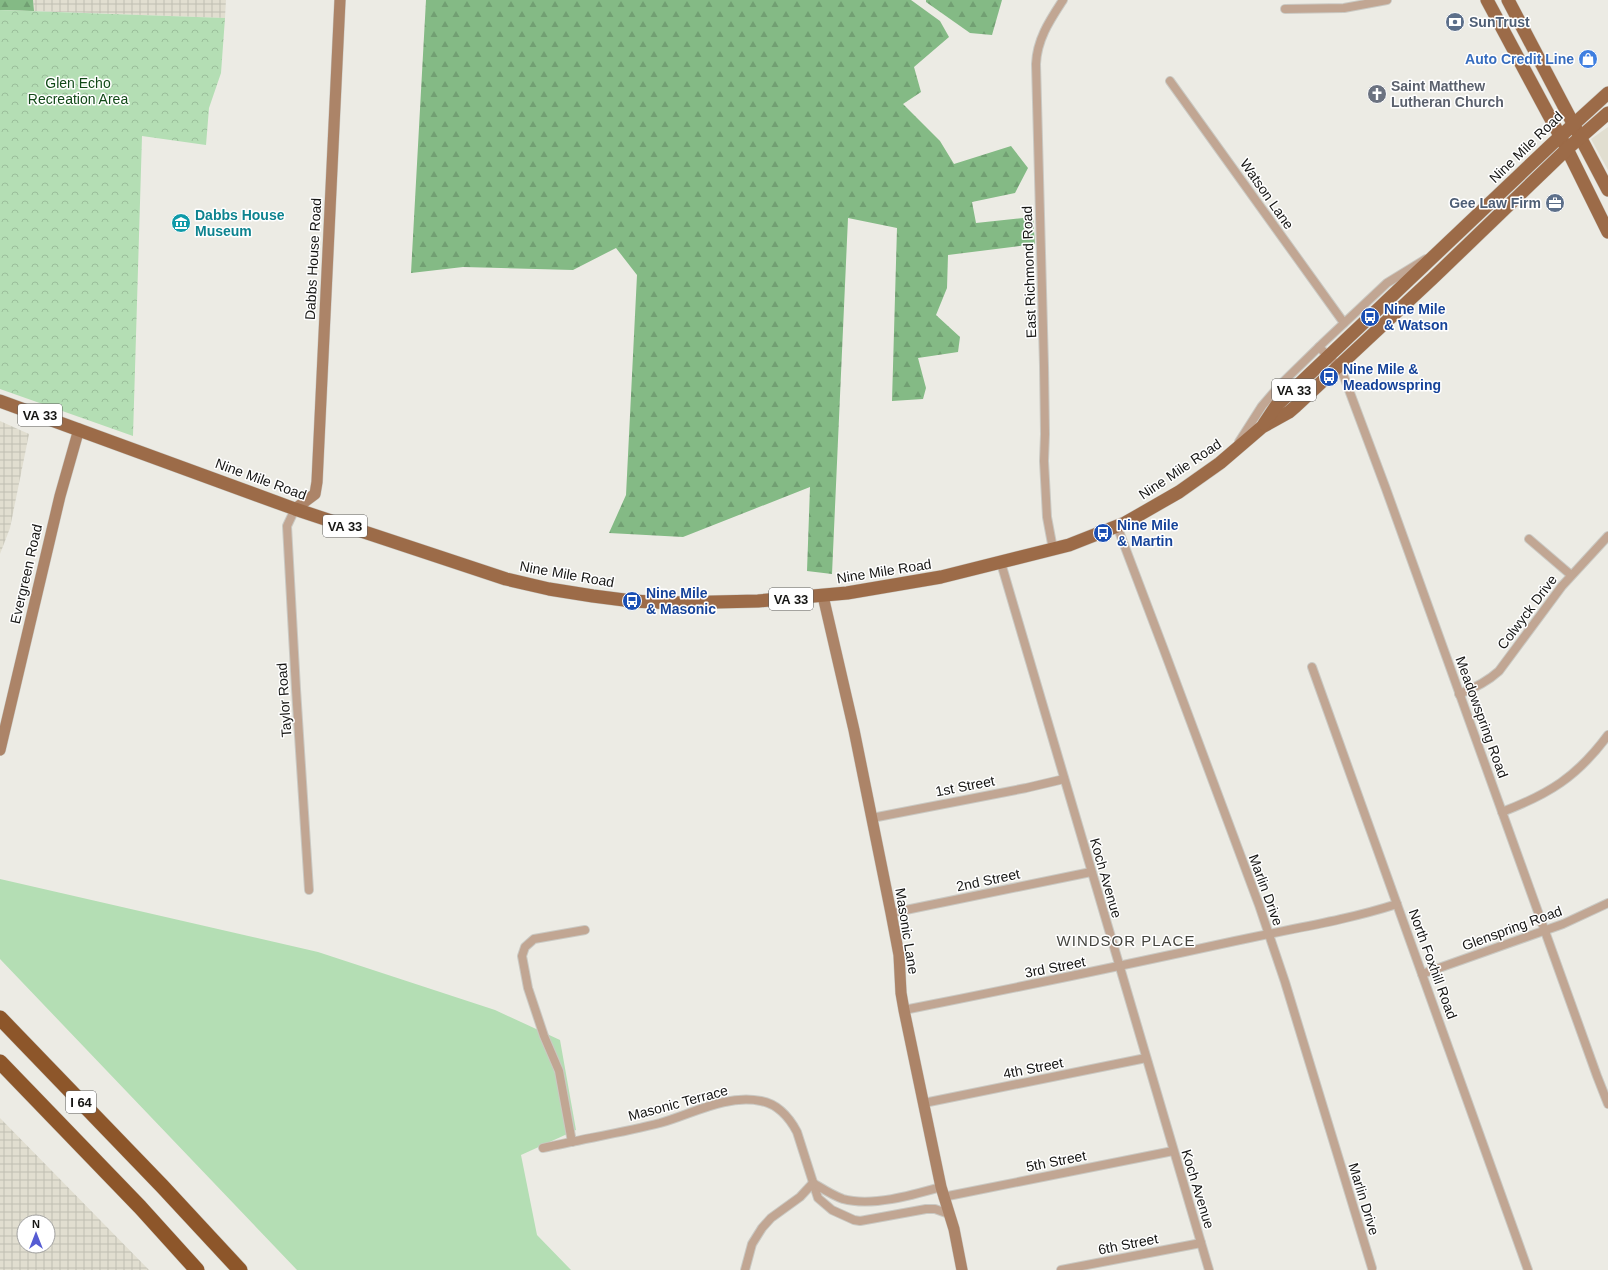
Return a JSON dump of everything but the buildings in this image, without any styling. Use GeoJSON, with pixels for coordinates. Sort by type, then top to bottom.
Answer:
{"type":"FeatureCollection","features":[{"type":"Feature","properties":{"kind":"highway","name":"I 64"},"geometry":{"type":"LineString","coordinates":[[0,1018],[157,1180],[240,1270]]}},
{"type":"Feature","properties":{"kind":"highway","name":"I 64"},"geometry":{"type":"LineString","coordinates":[[0,1062],[140,1207],[198,1270]]}},
{"type":"Feature","properties":{"kind":"main road"},"geometry":{"type":"LineString","coordinates":[[1488,0],[1567,149],[1608,232]]}},
{"type":"Feature","properties":{"kind":"main road"},"geometry":{"type":"LineString","coordinates":[[1508,0],[1608,190]]}},
{"type":"Feature","properties":{"kind":"main road","name":"Nine Mile Road"},"geometry":{"type":"LineString","coordinates":[[1262,427],[1276,406],[1438,254],[1573,124],[1608,93]]}},
{"type":"Feature","properties":{"kind":"main road","name":"Nine Mile Road"},"geometry":{"type":"LineString","coordinates":[[0,401],[295,509],[506,579],[549,589],[632,601],[673,603],[735,602],[823,596],[941,578],[1082,541],[1148,511],[1180,492],[1234,452],[1262,427],[1289,412],[1339,367],[1567,149],[1608,113]]}},
{"type":"Feature","properties":{"kind":"street","name":"Dabbs House Road"},"geometry":{"type":"LineString","coordinates":[[295,509],[315,494],[317,482],[340,0]]}},
{"type":"Feature","properties":{"kind":"street","name":"East Richmond Road"},"geometry":{"type":"LineString","coordinates":[[1052,549],[1047,517],[1044,469],[1046,434],[1036,64],[1040,40],[1062,0]]}},
{"type":"Feature","properties":{"kind":"street"},"geometry":{"type":"LineString","coordinates":[[1285,9],[1344,8],[1387,0]]}},
{"type":"Feature","properties":{"kind":"street","name":"Watson Lane"},"geometry":{"type":"LineString","coordinates":[[1170,81],[1344,323]]}},
{"type":"Feature","properties":{"kind":"street"},"geometry":{"type":"LineString","coordinates":[[1234,452],[1253,418],[1262,406],[1281,384],[1319,347],[1375,293],[1397,275],[1438,254]]}},
{"type":"Feature","properties":{"kind":"street","name":"Meadowspring Road"},"geometry":{"type":"LineString","coordinates":[[1319,347],[1339,367],[1343,374],[1386,489],[1544,930],[1606,1092],[1608,1104]]}},
{"type":"Feature","properties":{"kind":"street","name":"Evergreen Road"},"geometry":{"type":"LineString","coordinates":[[0,750],[60,496],[79,429]]}},
{"type":"Feature","properties":{"kind":"street","name":"Taylor Road"},"geometry":{"type":"LineString","coordinates":[[295,509],[287,526],[309,890]]}},
{"type":"Feature","properties":{"kind":"street","name":"Marlin Drive"},"geometry":{"type":"LineString","coordinates":[[1117,526],[1170,665],[1290,997],[1372,1268]]}},
{"type":"Feature","properties":{"kind":"street","name":"Colwyck Drive"},"geometry":{"type":"LineString","coordinates":[[1459,694],[1481,685],[1499,671],[1572,575],[1608,536]]}},
{"type":"Feature","properties":{"kind":"street"},"geometry":{"type":"LineString","coordinates":[[1529,538],[1572,575]]}},
{"type":"Feature","properties":{"kind":"street","name":"Koch Avenue"},"geometry":{"type":"LineString","coordinates":[[1001,563],[1209,1270]]}},
{"type":"Feature","properties":{"kind":"street","name":"Masonic Lane"},"geometry":{"type":"LineString","coordinates":[[823,596],[833,634],[872,818],[899,955],[901,993],[904,1010],[942,1192],[954,1229],[962,1270]]}},
{"type":"Feature","properties":{"kind":"street","name":"North Foxhill Road"},"geometry":{"type":"LineString","coordinates":[[1312,668],[1528,1270]]}},
{"type":"Feature","properties":{"kind":"street"},"geometry":{"type":"LineString","coordinates":[[1502,812],[1538,797],[1571,776],[1593,755],[1608,735]]}},
{"type":"Feature","properties":{"kind":"street","name":"1st Street"},"geometry":{"type":"LineString","coordinates":[[872,818],[1026,788],[1064,779]]}},
{"type":"Feature","properties":{"kind":"street","name":"2nd Street"},"geometry":{"type":"LineString","coordinates":[[890,913],[1091,872]]}},
{"type":"Feature","properties":{"kind":"street","name":"Glenspring Road"},"geometry":{"type":"LineString","coordinates":[[1422,974],[1544,930],[1608,903]]}},
{"type":"Feature","properties":{"kind":"street","name":"3rd Street"},"geometry":{"type":"LineString","coordinates":[[904,1010],[1268,934],[1341,921],[1397,904]]}},
{"type":"Feature","properties":{"kind":"street"},"geometry":{"type":"LineString","coordinates":[[572,1142],[559,1071],[544,1036],[523,966],[522,956],[525,947],[534,939],[585,930]]}},
{"type":"Feature","properties":{"kind":"street","name":"4th Street"},"geometry":{"type":"LineString","coordinates":[[924,1103],[1146,1058]]}},
{"type":"Feature","properties":{"kind":"street","name":"Masonic Terrace"},"geometry":{"type":"LineString","coordinates":[[543,1148],[659,1123],[721,1103],[740,1100],[760,1101],[778,1108],[793,1125],[818,1198],[832,1210],[854,1220],[867,1220],[926,1208],[935,1209],[949,1214]]}},
{"type":"Feature","properties":{"kind":"street","name":"5th Street"},"geometry":{"type":"LineString","coordinates":[[942,1192],[1174,1151]]}},
{"type":"Feature","properties":{"kind":"street"},"geometry":{"type":"LineString","coordinates":[[745,1270],[752,1244],[762,1228],[771,1218],[800,1197],[813,1183],[842,1198],[858,1202],[942,1192]]}},
{"type":"Feature","properties":{"kind":"street","name":"6th Street"},"geometry":{"type":"LineString","coordinates":[[1061,1270],[1201,1243]]}},
{"type":"Feature","properties":{"kind":"shaded area"},"geometry":{"type":"Polygon","coordinates":[[[33,0],[226,0],[225,18],[34,11],[33,0]]]}},
{"type":"Feature","properties":{"kind":"shaded area"},"geometry":{"type":"Polygon","coordinates":[[[1608,127],[1608,170],[1591,139],[1608,127]]]}},
{"type":"Feature","properties":{"kind":"shaded area"},"geometry":{"type":"Polygon","coordinates":[[[0,421],[29,434],[10,528],[0,554],[0,421]]]}},
{"type":"Feature","properties":{"kind":"shaded area"},"geometry":{"type":"Polygon","coordinates":[[[0,1118],[149,1270],[0,1270],[0,1118]]]}},
{"type":"Feature","properties":{"kind":"green space"},"geometry":{"type":"Polygon","coordinates":[[[0,0],[33,0],[34,11],[0,10],[0,0]]]}},
{"type":"Feature","properties":{"kind":"green space"},"geometry":{"type":"Polygon","coordinates":[[[426,0],[911,0],[940,21],[949,37],[914,67],[921,92],[903,104],[940,141],[954,164],[1011,146],[1028,168],[1015,193],[972,202],[976,223],[1033,217],[1035,244],[948,255],[947,288],[936,315],[960,337],[958,352],[918,358],[926,388],[923,399],[892,401],[897,228],[848,218],[832,574],[807,571],[810,487],[683,537],[609,533],[626,495],[637,275],[616,248],[573,270],[463,267],[411,273],[426,0]]]}},
{"type":"Feature","properties":{"kind":"green space"},"geometry":{"type":"Polygon","coordinates":[[[926,0],[1002,0],[992,35],[970,33],[926,2],[926,0]]]}},
{"type":"Feature","properties":{"kind":"green space","name":"Glen Echo Recreation Area"},"geometry":{"type":"Polygon","coordinates":[[[0,10],[225,18],[221,73],[209,108],[206,145],[142,136],[133,436],[0,389],[0,10]]]}},
{"type":"Feature","properties":{"kind":"green space"},"geometry":{"type":"Polygon","coordinates":[[[0,879],[318,952],[495,1010],[560,1040],[576,1130],[521,1155],[537,1235],[571,1270],[297,1270],[0,959],[0,879]]]}},
{"type":"Feature","properties":{"kind":"place","name":"SunTrust"},"geometry":{"type":"Point","coordinates":[1455,22]}},
{"type":"Feature","properties":{"kind":"place","name":"Auto Credit Line"},"geometry":{"type":"Point","coordinates":[1588,59]}},
{"type":"Feature","properties":{"kind":"place","name":"Saint Matthew Lutheran Church"},"geometry":{"type":"Point","coordinates":[1377,94]}},
{"type":"Feature","properties":{"kind":"place","name":"Gee Law Firm"},"geometry":{"type":"Point","coordinates":[1555,203]}},
{"type":"Feature","properties":{"kind":"place","name":"Dabbs House Museum"},"geometry":{"type":"Point","coordinates":[181,223]}},
{"type":"Feature","properties":{"kind":"place","name":"Nine Mile & Watson"},"geometry":{"type":"Point","coordinates":[1370,317]}},
{"type":"Feature","properties":{"kind":"place","name":"Nine Mile & Meadowspring"},"geometry":{"type":"Point","coordinates":[1329,377]}},
{"type":"Feature","properties":{"kind":"place","name":"Nine Mile & Martin"},"geometry":{"type":"Point","coordinates":[1103,533]}},
{"type":"Feature","properties":{"kind":"place","name":"Nine Mile & Masonic"},"geometry":{"type":"Point","coordinates":[632,601]}},
{"type":"Feature","properties":{"kind":"district","name":"WINDSOR PLACE"},"geometry":{"type":"Point","coordinates":[1126,940]}}]}
